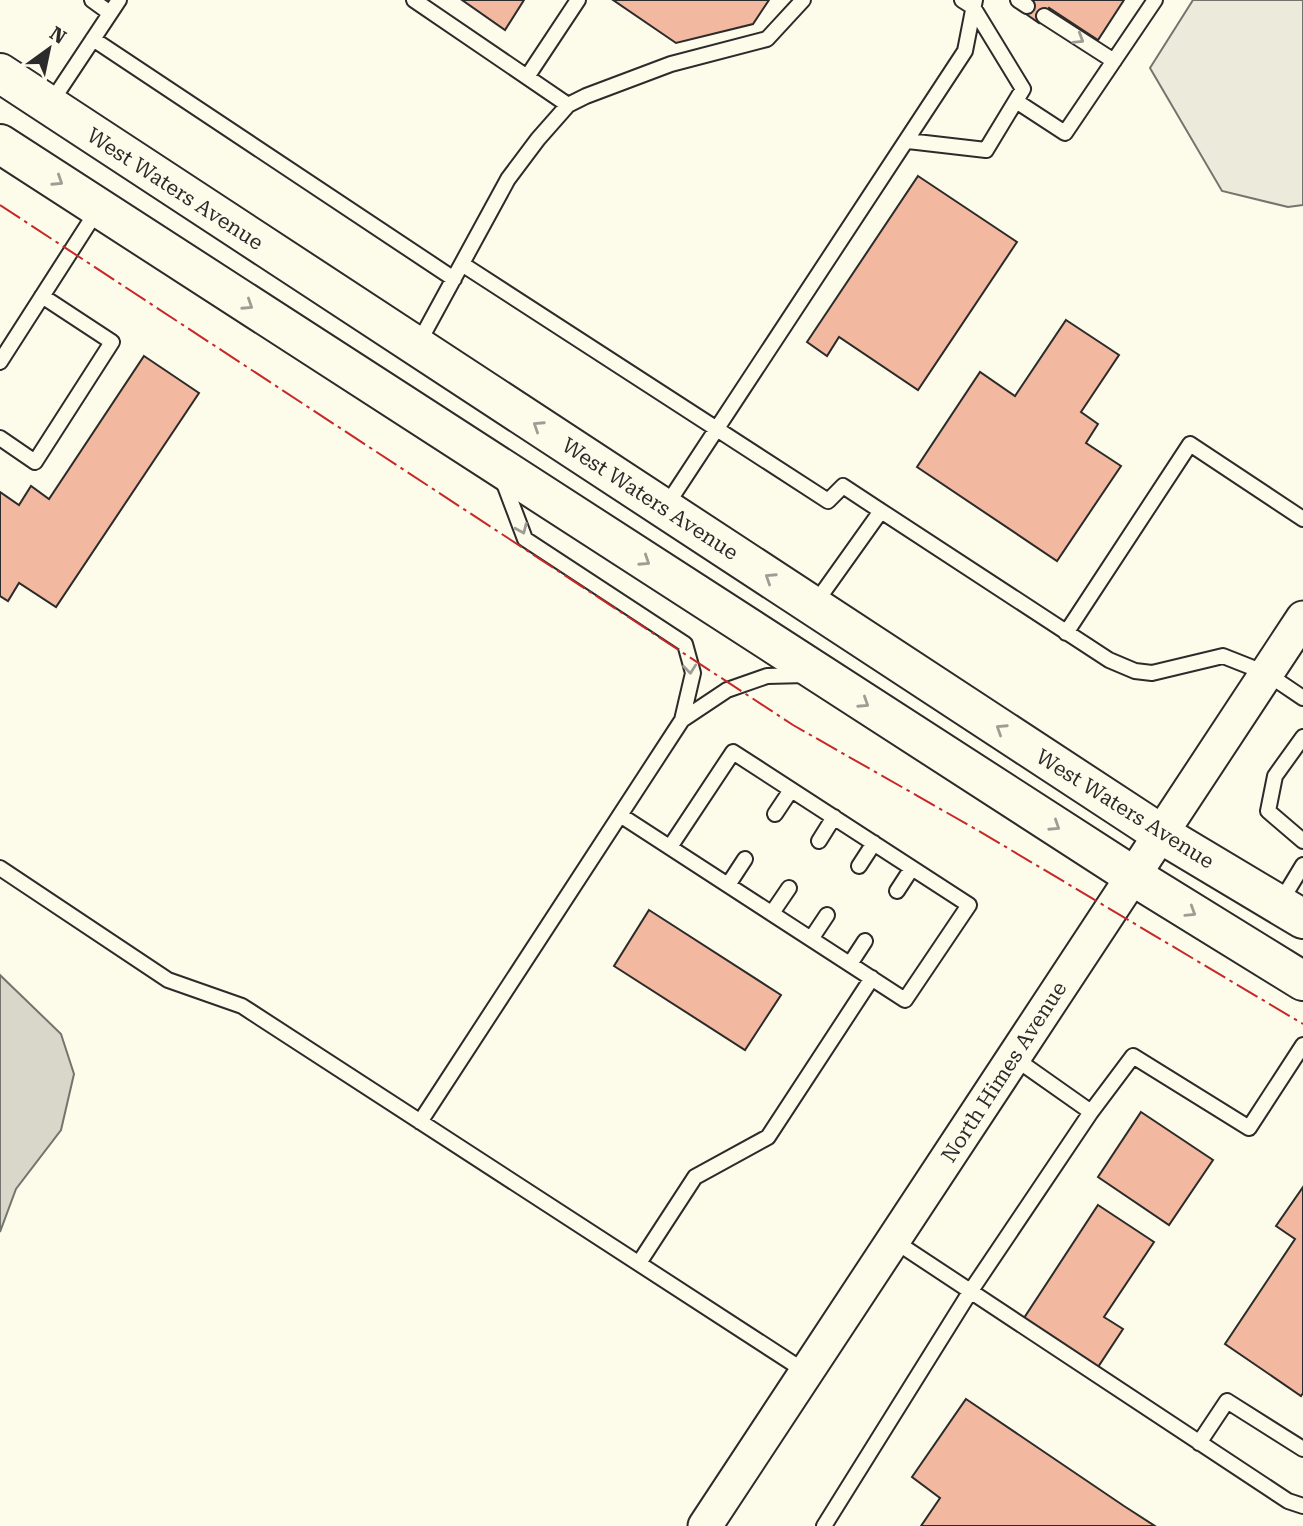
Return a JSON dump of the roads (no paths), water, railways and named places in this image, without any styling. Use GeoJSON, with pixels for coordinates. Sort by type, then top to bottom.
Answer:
{"type":"FeatureCollection","features":[{"type":"Feature","properties":{"kind":"main road","name":"West Waters Avenue"},"geometry":{"type":"LineString","coordinates":[[0,74],[1161,834],[1291,912]]}},
{"type":"Feature","properties":{"kind":"main road"},"geometry":{"type":"LineString","coordinates":[[2,151],[99,208],[1132,876],[1303,981]]}},
{"type":"Feature","properties":{"kind":"main road"},"geometry":{"type":"LineString","coordinates":[[384,393],[447,419],[618,527],[664,509]]}},
{"type":"Feature","properties":{"kind":"street","name":"North Himes Avenue"},"geometry":{"type":"LineString","coordinates":[[705,1526],[1303,618]]}},
{"type":"Feature","properties":{"kind":"lane"},"geometry":{"type":"LineString","coordinates":[[92,0],[110,13]]}},
{"type":"Feature","properties":{"kind":"lane"},"geometry":{"type":"LineString","coordinates":[[49,106],[119,0]]}},
{"type":"Feature","properties":{"kind":"lane"},"geometry":{"type":"LineString","coordinates":[[414,0],[568,105]]}},
{"type":"Feature","properties":{"kind":"lane"},"geometry":{"type":"LineString","coordinates":[[527,77],[578,0]]}},
{"type":"Feature","properties":{"kind":"lane"},"geometry":{"type":"LineString","coordinates":[[416,347],[508,179],[568,105],[671,64],[767,39],[803,0]]}},
{"type":"Feature","properties":{"kind":"lane"},"geometry":{"type":"LineString","coordinates":[[1016,101],[1065,133],[1155,0]]}},
{"type":"Feature","properties":{"kind":"lane"},"geometry":{"type":"LineString","coordinates":[[908,141],[986,150],[1023,89],[970,2]]}},
{"type":"Feature","properties":{"kind":"lane"},"geometry":{"type":"LineString","coordinates":[[664,509],[965,51],[970,2]]}},
{"type":"Feature","properties":{"kind":"lane"},"geometry":{"type":"LineString","coordinates":[[1044,16],[1114,61]]}},
{"type":"Feature","properties":{"kind":"lane"},"geometry":{"type":"LineString","coordinates":[[93,39],[454,279]]}},
{"type":"Feature","properties":{"kind":"lane"},"geometry":{"type":"LineString","coordinates":[[0,362],[99,208]]}},
{"type":"Feature","properties":{"kind":"lane"},"geometry":{"type":"LineString","coordinates":[[462,264],[828,501],[843,486],[1109,660],[1135,671],[1152,673],[1223,656],[1266,673],[1303,698]]}},
{"type":"Feature","properties":{"kind":"lane"},"geometry":{"type":"LineString","coordinates":[[0,438],[35,462],[112,342],[42,296]]}},
{"type":"Feature","properties":{"kind":"lane"},"geometry":{"type":"LineString","coordinates":[[1066,633],[1190,443],[1303,520]]}},
{"type":"Feature","properties":{"kind":"lane"},"geometry":{"type":"LineString","coordinates":[[420,1122],[682,720],[693,673],[685,644],[526,539],[498,466]]}},
{"type":"Feature","properties":{"kind":"lane"},"geometry":{"type":"LineString","coordinates":[[814,607],[881,511]]}},
{"type":"Feature","properties":{"kind":"lane"},"geometry":{"type":"LineString","coordinates":[[682,720],[727,690],[767,676],[820,674]]}},
{"type":"Feature","properties":{"kind":"lane"},"geometry":{"type":"LineString","coordinates":[[1303,737],[1275,776],[1268,811],[1303,841]]}},
{"type":"Feature","properties":{"kind":"lane"},"geometry":{"type":"LineString","coordinates":[[620,815],[905,1000],[969,905],[733,752],[670,847]]}},
{"type":"Feature","properties":{"kind":"lane"},"geometry":{"type":"LineString","coordinates":[[775,814],[792,790]]}},
{"type":"Feature","properties":{"kind":"lane"},"geometry":{"type":"LineString","coordinates":[[819,841],[834,817]]}},
{"type":"Feature","properties":{"kind":"lane"},"geometry":{"type":"LineString","coordinates":[[859,866],[874,843]]}},
{"type":"Feature","properties":{"kind":"lane"},"geometry":{"type":"LineString","coordinates":[[728,885],[745,859]]}},
{"type":"Feature","properties":{"kind":"lane"},"geometry":{"type":"LineString","coordinates":[[1291,912],[1303,865]]}},
{"type":"Feature","properties":{"kind":"lane"},"geometry":{"type":"LineString","coordinates":[[0,868],[168,980],[242,1006],[807,1372]]}},
{"type":"Feature","properties":{"kind":"lane"},"geometry":{"type":"LineString","coordinates":[[897,891],[912,868]]}},
{"type":"Feature","properties":{"kind":"lane"},"geometry":{"type":"LineString","coordinates":[[772,913],[789,888]]}},
{"type":"Feature","properties":{"kind":"lane"},"geometry":{"type":"LineString","coordinates":[[811,939],[827,915]]}},
{"type":"Feature","properties":{"kind":"lane"},"geometry":{"type":"LineString","coordinates":[[850,964],[864,941]]}},
{"type":"Feature","properties":{"kind":"lane"},"geometry":{"type":"LineString","coordinates":[[639,1263],[695,1177],[768,1137],[872,978]]}},
{"type":"Feature","properties":{"kind":"lane"},"geometry":{"type":"LineString","coordinates":[[824,1526],[970,1292],[1091,1112],[1133,1056],[1249,1128],[1297,1067],[1303,1045]]}},
{"type":"Feature","properties":{"kind":"lane"},"geometry":{"type":"LineString","coordinates":[[1013,1057],[1091,1112]]}},
{"type":"Feature","properties":{"kind":"lane"},"geometry":{"type":"LineString","coordinates":[[893,1240],[1288,1501],[1303,1506]]}},
{"type":"Feature","properties":{"kind":"lane"},"geometry":{"type":"LineString","coordinates":[[1199,1443],[1227,1401],[1303,1449]]}}]}
